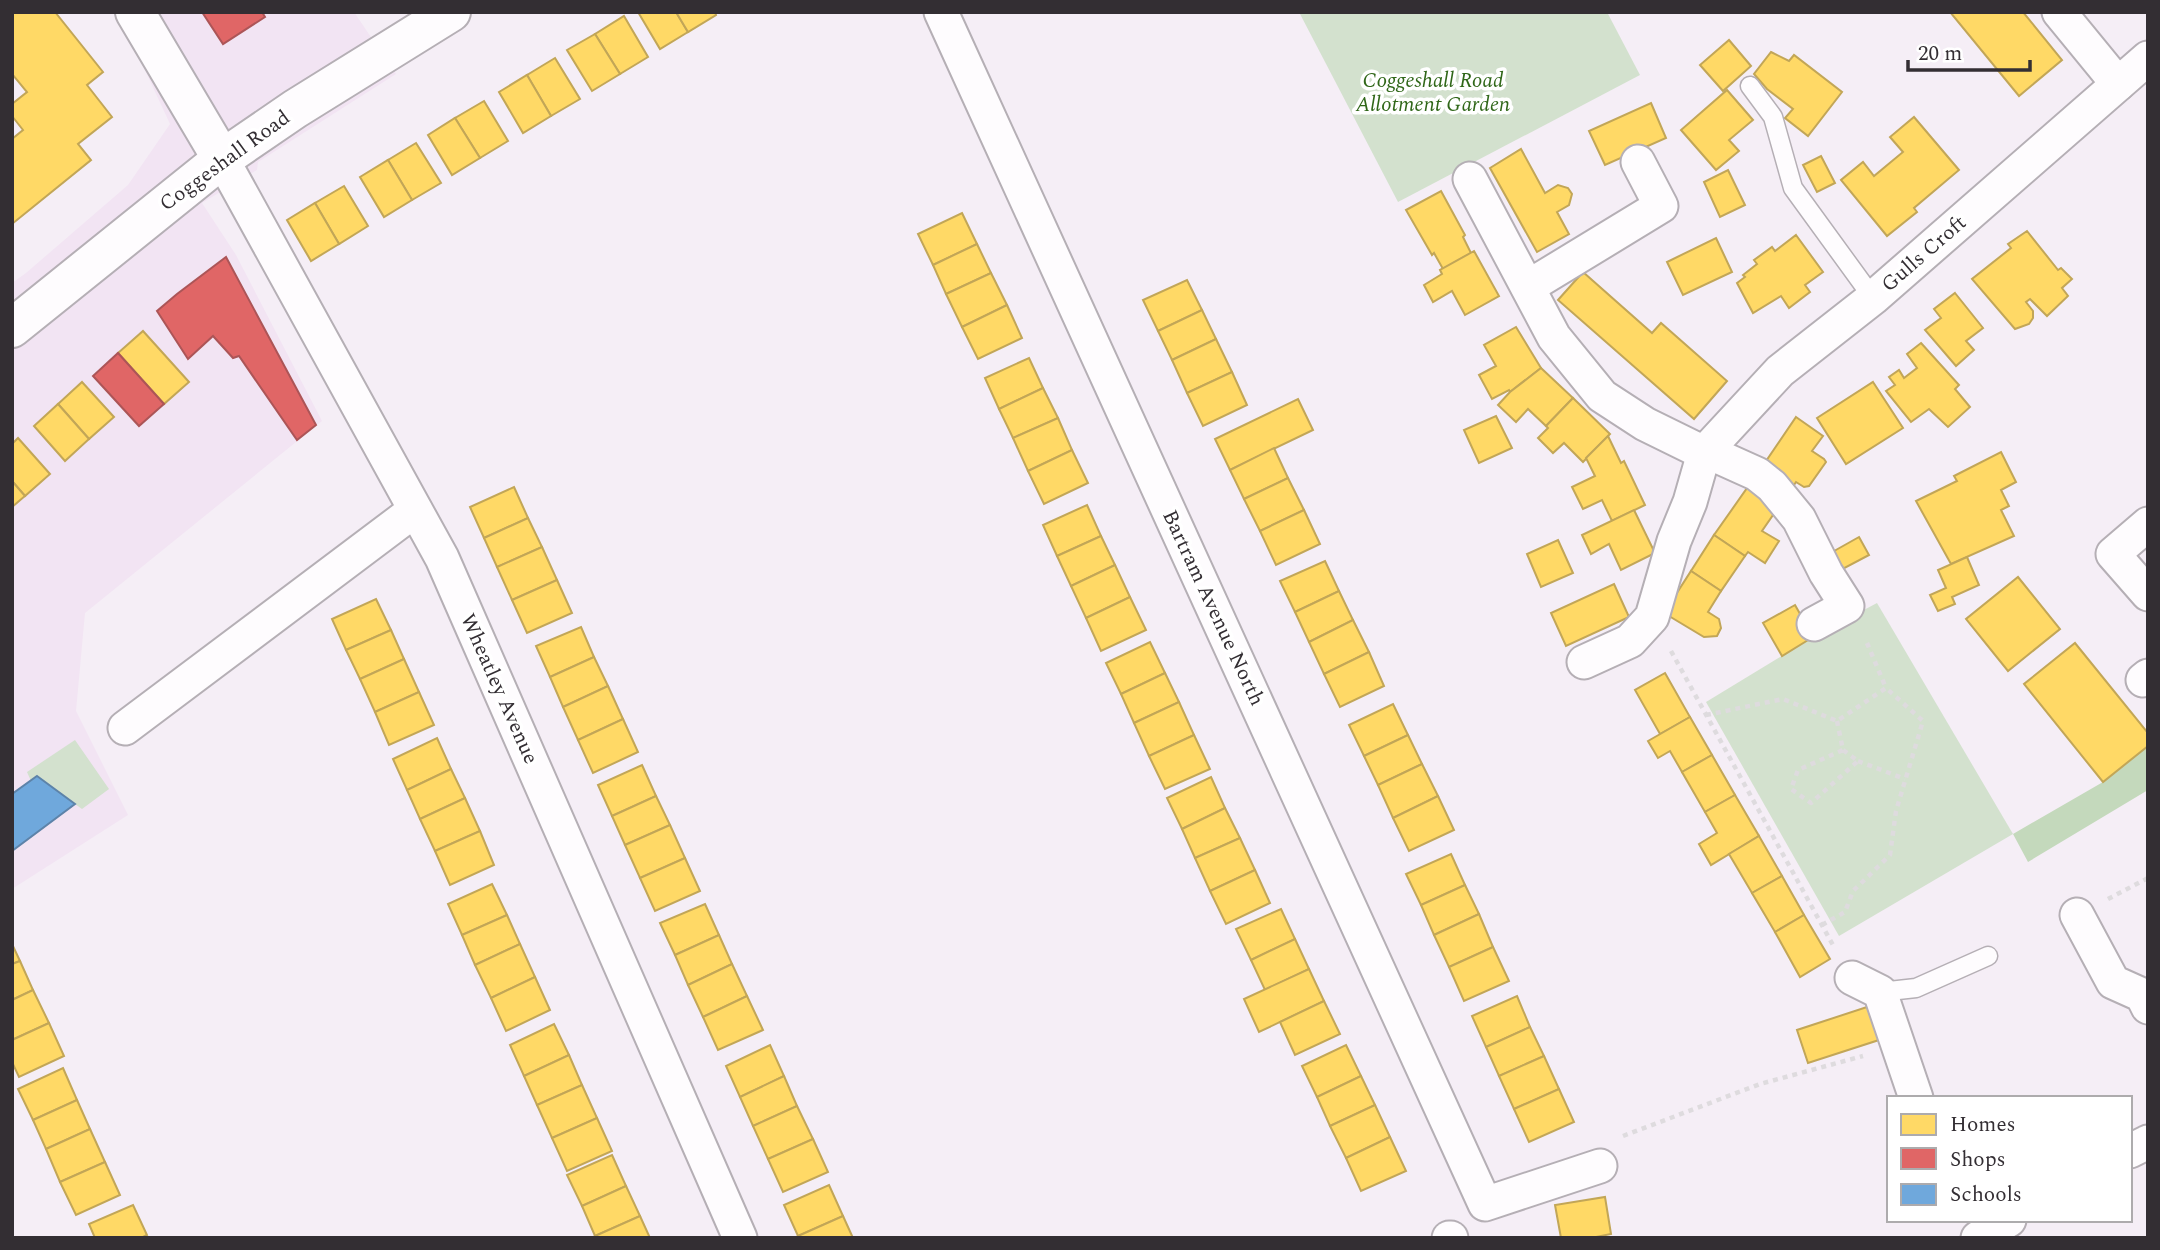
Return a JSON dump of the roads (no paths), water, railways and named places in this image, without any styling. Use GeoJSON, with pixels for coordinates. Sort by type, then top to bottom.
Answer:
{"type":"FeatureCollection","features":[{"type":"Feature","properties":{"kind":"main road"},"geometry":{"type":"LineString","coordinates":[[135,12],[222,159]]}},
{"type":"Feature","properties":{"kind":"main road","name":"Coggeshall Road"},"geometry":{"type":"LineString","coordinates":[[12,328],[222,159],[295,109],[451,12]]}},
{"type":"Feature","properties":{"kind":"street","name":"Bartram Avenue North"},"geometry":{"type":"LineString","coordinates":[[941,12],[1485,1204],[1608,1152]]}},
{"type":"Feature","properties":{"kind":"street"},"geometry":{"type":"LineString","coordinates":[[2059,12],[2118,84]]}},
{"type":"Feature","properties":{"kind":"street","name":"Gulls Croft"},"geometry":{"type":"LineString","coordinates":[[1584,662],[1630,641],[1652,617],[1704,453],[1780,371],[1873,298],[2148,58]]}},
{"type":"Feature","properties":{"kind":"street","name":"Wheatley Avenue"},"geometry":{"type":"LineString","coordinates":[[222,159],[442,558],[740,1238]]}},
{"type":"Feature","properties":{"kind":"street"},"geometry":{"type":"LineString","coordinates":[[1528,287],[1661,206],[1638,162]]}},
{"type":"Feature","properties":{"kind":"street"},"geometry":{"type":"LineString","coordinates":[[1470,179],[1554,337],[1602,396],[1645,424],[1704,453],[1757,474],[1772,486],[1799,519],[1826,573],[1847,606],[1814,624]]}},
{"type":"Feature","properties":{"kind":"street"},"geometry":{"type":"LineString","coordinates":[[125,728],[415,510]]}},
{"type":"Feature","properties":{"kind":"street"},"geometry":{"type":"LineString","coordinates":[[2146,592],[2113,554],[2148,524]]}},
{"type":"Feature","properties":{"kind":"street"},"geometry":{"type":"LineString","coordinates":[[2077,915],[2113,982],[2142,995],[2148,1007]]}},
{"type":"Feature","properties":{"kind":"street"},"geometry":{"type":"LineString","coordinates":[[1866,985],[1898,1046],[1915,1096]]}},
{"type":"Feature","properties":{"kind":"street"},"geometry":{"type":"LineString","coordinates":[[2132,1151],[2148,1142]]}},
{"type":"Feature","properties":{"kind":"street"},"geometry":{"type":"LineString","coordinates":[[1967,1222],[1977,1238],[2005,1222]]}},
{"type":"Feature","properties":{"kind":"lane"},"geometry":{"type":"LineString","coordinates":[[1749,86],[1773,117],[1793,188],[1873,298]]}},
{"type":"Feature","properties":{"kind":"lane"},"geometry":{"type":"LineString","coordinates":[[1866,985],[1916,988],[1988,956]]}},
{"type":"Feature","properties":{"kind":"park label","name":"Coggeshall Road Allotment Garden"},"geometry":{"type":"Point","coordinates":[1433,93]}}]}
